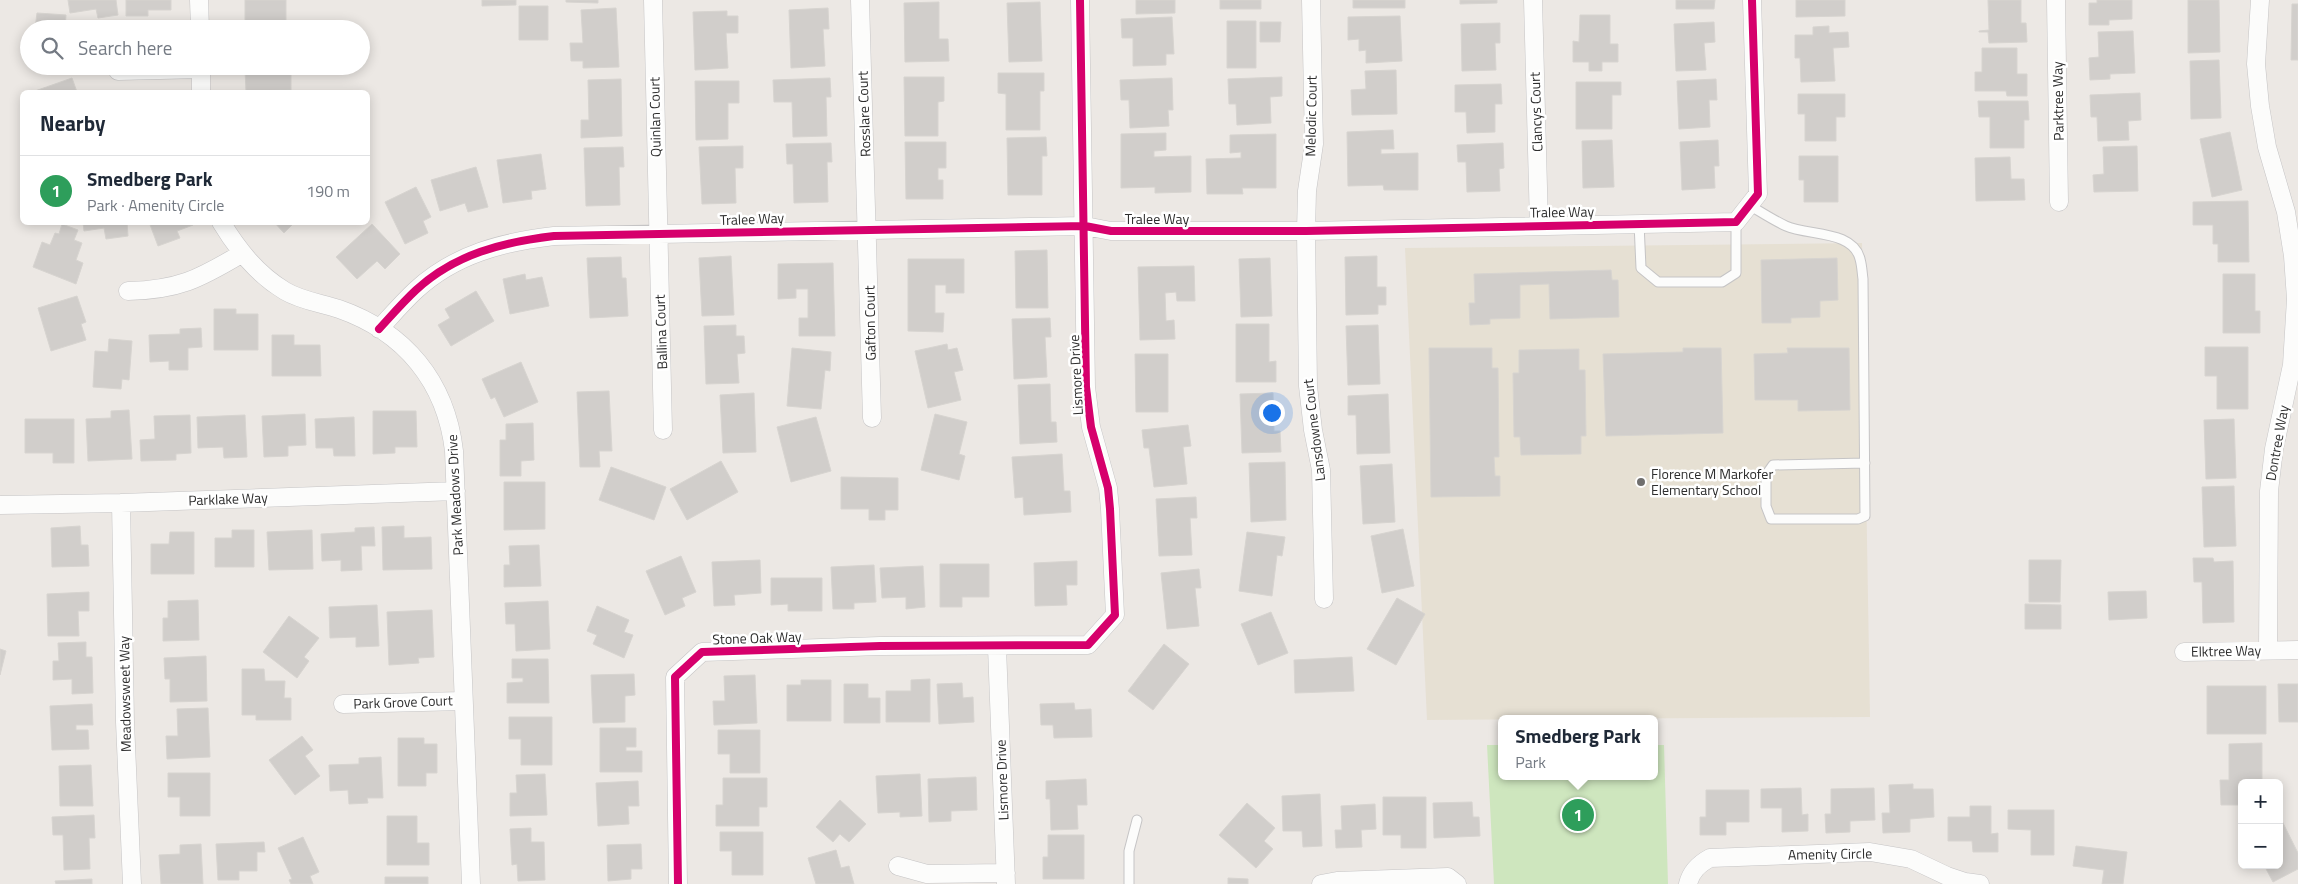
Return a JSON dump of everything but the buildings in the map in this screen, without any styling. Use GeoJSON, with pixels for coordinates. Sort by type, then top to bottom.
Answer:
{"type":"FeatureCollection","features":[{"type":"Feature","properties":{"kind":"street"},"geometry":{"type":"LineString","coordinates":[[199,0],[200,20]]}},
{"type":"Feature","properties":{"kind":"street","name":"Quinlan Court"},"geometry":{"type":"LineString","coordinates":[[653,0],[658,234]]}},
{"type":"Feature","properties":{"kind":"street","name":"Rosslare Court"},"geometry":{"type":"LineString","coordinates":[[860,0],[868,228]]}},
{"type":"Feature","properties":{"kind":"street","name":"Lismore Drive"},"geometry":{"type":"LineString","coordinates":[[1006,879],[996,647],[1088,645],[1115,615],[1110,502],[1088,407],[1080,0]]}},
{"type":"Feature","properties":{"kind":"street","name":"Melodic Court"},"geometry":{"type":"LineString","coordinates":[[1306,231],[1307,191],[1314,144],[1311,0]]}},
{"type":"Feature","properties":{"kind":"street","name":"Clancys Court"},"geometry":{"type":"LineString","coordinates":[[1533,0],[1539,224]]}},
{"type":"Feature","properties":{"kind":"street"},"geometry":{"type":"LineString","coordinates":[[1736,222],[1758,194],[1752,0]]}},
{"type":"Feature","properties":{"kind":"street","name":"Parktree Way"},"geometry":{"type":"LineString","coordinates":[[2056,0],[2059,202]]}},
{"type":"Feature","properties":{"kind":"street","name":"Dontree Way"},"geometry":{"type":"LineString","coordinates":[[2260,0],[2256,64],[2260,106],[2267,147],[2286,212],[2293,256],[2296,299],[2292,365],[2274,449],[2269,491],[2268,650]]}},
{"type":"Feature","properties":{"kind":"street"},"geometry":{"type":"LineString","coordinates":[[201,75],[201,90]]}},
{"type":"Feature","properties":{"kind":"street","name":"Tralee Way"},"geometry":{"type":"LineString","coordinates":[[379,329],[417,289],[447,267],[480,251],[516,240],[554,236],[868,228],[1085,226],[1111,231],[1306,231],[1539,224],[1736,222]]}},
{"type":"Feature","properties":{"kind":"street","name":"Park Meadows Drive"},"geometry":{"type":"LineString","coordinates":[[223,225],[241,254],[253,266],[286,291],[303,299],[345,312],[379,329],[405,347],[418,359],[446,410],[452,430],[456,491],[470,884]]}},
{"type":"Feature","properties":{"kind":"street","name":"Gafton Court"},"geometry":{"type":"LineString","coordinates":[[868,228],[872,418]]}},
{"type":"Feature","properties":{"kind":"street","name":"Lansdowne Court"},"geometry":{"type":"LineString","coordinates":[[1306,231],[1309,408],[1321,470],[1324,599]]}},
{"type":"Feature","properties":{"kind":"street","name":"Ballina Court"},"geometry":{"type":"LineString","coordinates":[[658,234],[663,430]]}},
{"type":"Feature","properties":{"kind":"street"},"geometry":{"type":"LineString","coordinates":[[128,291],[174,287],[210,272],[241,254]]}},
{"type":"Feature","properties":{"kind":"street","name":"Parklake Way"},"geometry":{"type":"LineString","coordinates":[[0,505],[121,503],[456,491]]}},
{"type":"Feature","properties":{"kind":"street","name":"Meadowsweet Way"},"geometry":{"type":"LineString","coordinates":[[121,503],[132,884]]}},
{"type":"Feature","properties":{"kind":"street","name":"Stone Oak Way"},"geometry":{"type":"LineString","coordinates":[[678,884],[675,677],[702,652],[880,646],[996,647]]}},
{"type":"Feature","properties":{"kind":"street","name":"Elktree Way"},"geometry":{"type":"LineString","coordinates":[[2184,652],[2298,650]]}},
{"type":"Feature","properties":{"kind":"street","name":"Park Grove Court"},"geometry":{"type":"LineString","coordinates":[[343,704],[462,701]]}},
{"type":"Feature","properties":{"kind":"street","name":"Amenity Circle"},"geometry":{"type":"LineString","coordinates":[[1688,884],[1693,871],[1710,858],[1870,852],[1910,859],[1947,876],[1965,882],[1980,884]]}},
{"type":"Feature","properties":{"kind":"street"},"geometry":{"type":"LineString","coordinates":[[898,866],[927,874],[1006,879]]}},
{"type":"Feature","properties":{"kind":"street"},"geometry":{"type":"LineString","coordinates":[[1321,884],[1337,881],[1448,877],[1457,884]]}},
{"type":"Feature","properties":{"kind":"lane"},"geometry":{"type":"LineString","coordinates":[[1749,205],[1786,226],[1804,232],[1836,237],[1849,244],[1860,258],[1862,279],[1866,516],[1858,519],[1771,519],[1766,506],[1766,475],[1773,465],[1865,464]]}},
{"type":"Feature","properties":{"kind":"lane"},"geometry":{"type":"LineString","coordinates":[[1639,223],[1641,268],[1658,282],[1722,282],[1736,273],[1736,222]]}},
{"type":"Feature","properties":{"kind":"lane"},"geometry":{"type":"LineString","coordinates":[[1129,884],[1130,851],[1137,820]]}},
{"type":"Feature","properties":{"kind":"shaded area","name":"Florence M Markofer Elementary School"},"geometry":{"type":"Polygon","coordinates":[[[1862,243],[1870,717],[1658,718],[1658,715],[1498,715],[1498,720],[1427,720],[1405,248],[1862,243]]]}},
{"type":"Feature","properties":{"kind":"green space"},"geometry":{"type":"Polygon","coordinates":[[[1487,745],[1498,745],[1498,780],[1658,780],[1658,745],[1664,745],[1668,884],[1494,884],[1487,745]]]}},
{"type":"Feature","properties":{"kind":"cycle path"},"geometry":{"type":"LineString","coordinates":[[678,884],[675,677],[702,652],[880,646],[1088,645],[1115,615],[1108,488],[1091,427],[1086,387],[1080,0]]}},
{"type":"Feature","properties":{"kind":"cycle path"},"geometry":{"type":"LineString","coordinates":[[379,329],[416,290],[447,267],[498,246],[554,236],[1085,226],[1111,231],[1306,231],[1736,222],[1758,194],[1752,0]]}},
{"type":"Feature","properties":{"kind":"place","name":"Florence M Markofer Elementary School"},"geometry":{"type":"Point","coordinates":[1641,482]}},
{"type":"Feature","properties":{"kind":"place","name":"Smedberg Park"},"geometry":{"type":"Point","coordinates":[1578,815]}}]}
